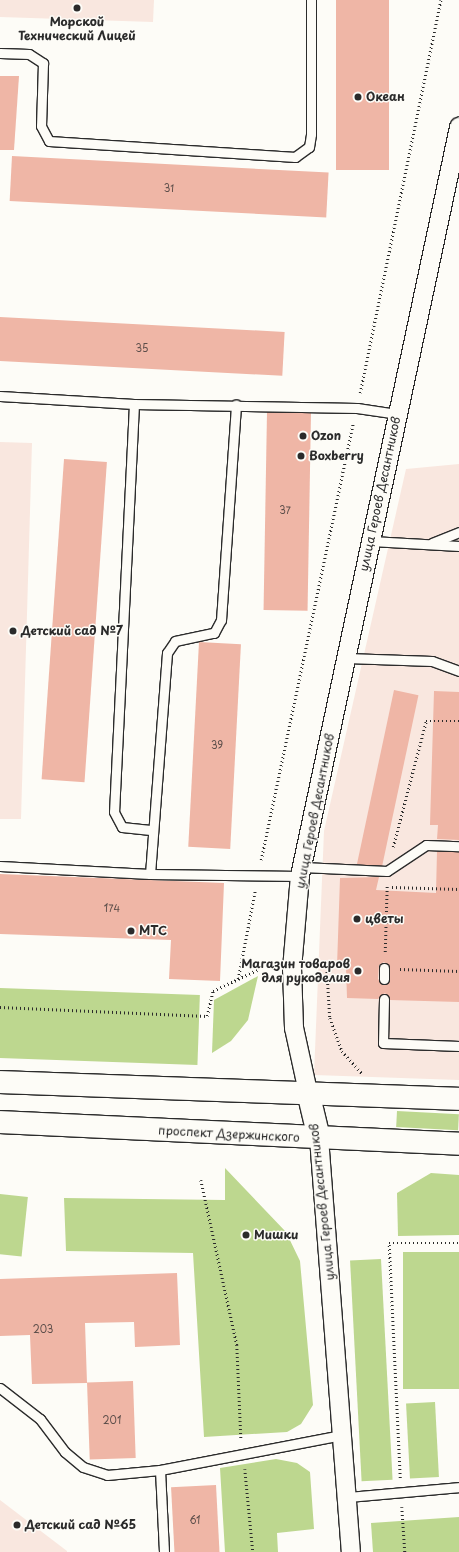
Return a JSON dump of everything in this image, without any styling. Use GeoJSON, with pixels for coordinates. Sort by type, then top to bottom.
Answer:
{"type":"FeatureCollection","features":[{"type":"Feature","properties":{"kind":"street","name":"улица Героев Десантников"},"geometry":{"type":"LineString","coordinates":[[351,1552],[319,1138],[294,1028],[292,969],[301,872],[459,127]]}},
{"type":"Feature","properties":{"kind":"street"},"geometry":{"type":"LineString","coordinates":[[0,1082],[308,1092],[459,1099]]}},
{"type":"Feature","properties":{"kind":"street","name":"проспект Дзержинского"},"geometry":{"type":"LineString","coordinates":[[0,1122],[459,1144]]}},
{"type":"Feature","properties":{"kind":"lane"},"geometry":{"type":"LineString","coordinates":[[0,53],[29,54],[42,63],[41,126],[49,141],[295,158],[309,147],[311,134],[311,0]]}},
{"type":"Feature","properties":{"kind":"lane"},"geometry":{"type":"LineString","coordinates":[[0,396],[134,404],[356,408],[397,414]]}},
{"type":"Feature","properties":{"kind":"lane"},"geometry":{"type":"LineString","coordinates":[[134,404],[114,812],[122,827],[153,830]]}},
{"type":"Feature","properties":{"kind":"lane"},"geometry":{"type":"LineString","coordinates":[[150,874],[168,653],[175,641],[214,633],[221,620],[236,405]]}},
{"type":"Feature","properties":{"kind":"lane"},"geometry":{"type":"LineString","coordinates":[[429,544],[459,532]]}},
{"type":"Feature","properties":{"kind":"lane"},"geometry":{"type":"LineString","coordinates":[[371,541],[459,546]]}},
{"type":"Feature","properties":{"kind":"lane"},"geometry":{"type":"LineString","coordinates":[[346,658],[432,661],[459,671]]}},
{"type":"Feature","properties":{"kind":"lane"},"geometry":{"type":"LineString","coordinates":[[0,866],[150,874],[258,874],[387,871],[426,845],[459,846]]}},
{"type":"Feature","properties":{"kind":"lane"},"geometry":{"type":"LineString","coordinates":[[384,968],[384,979]]}},
{"type":"Feature","properties":{"kind":"lane"},"geometry":{"type":"LineString","coordinates":[[384,999],[383,1043],[459,1046]]}},
{"type":"Feature","properties":{"kind":"lane"},"geometry":{"type":"LineString","coordinates":[[0,1388],[40,1419],[65,1452],[83,1468],[107,1475],[160,1470],[342,1436]]}},
{"type":"Feature","properties":{"kind":"lane"},"geometry":{"type":"LineString","coordinates":[[160,1470],[164,1552]]}},
{"type":"Feature","properties":{"kind":"lane"},"geometry":{"type":"LineString","coordinates":[[347,1497],[459,1487]]}},
{"type":"Feature","properties":{"kind":"path"},"geometry":{"type":"LineString","coordinates":[[238,979],[258,874],[441,0]]}},
{"type":"Feature","properties":{"kind":"path"},"geometry":{"type":"LineString","coordinates":[[459,721],[426,721],[387,871],[384,968],[459,971]]}},
{"type":"Feature","properties":{"kind":"path"},"geometry":{"type":"LineString","coordinates":[[387,886],[459,889]]}},
{"type":"Feature","properties":{"kind":"path"},"geometry":{"type":"LineString","coordinates":[[327,968],[330,1018],[342,1052],[361,1073],[368,1074]]}},
{"type":"Feature","properties":{"kind":"path"},"geometry":{"type":"LineString","coordinates":[[0,1008],[207,1016],[213,991],[257,970]]}},
{"type":"Feature","properties":{"kind":"path"},"geometry":{"type":"LineString","coordinates":[[201,1180],[236,1344],[243,1454],[253,1552]]}},
{"type":"Feature","properties":{"kind":"path"},"geometry":{"type":"LineString","coordinates":[[405,1552],[388,1243],[459,1243]]}},
{"type":"Feature","properties":{"kind":"shaded area","name":"Морской Технический Лицей"},"geometry":{"type":"Polygon","coordinates":[[[0,0],[154,0],[153,22],[0,17],[0,0]]]}},
{"type":"Feature","properties":{"kind":"shaded area","name":"Детский сад №7"},"geometry":{"type":"Polygon","coordinates":[[[0,442],[32,443],[21,819],[0,819],[0,442]]]}},
{"type":"Feature","properties":{"kind":"shaded area"},"geometry":{"type":"Polygon","coordinates":[[[459,464],[459,1080],[314,1075],[324,831],[406,469],[459,464]]]}},
{"type":"Feature","properties":{"kind":"shaded area","name":"Детский сад №65"},"geometry":{"type":"Polygon","coordinates":[[[0,1500],[67,1551],[67,1552],[0,1552],[0,1500]]]}},
{"type":"Feature","properties":{"kind":"green space"},"geometry":{"type":"Polygon","coordinates":[[[258,976],[248,1020],[231,1041],[212,1053],[214,1000],[258,976]]]}},
{"type":"Feature","properties":{"kind":"green space"},"geometry":{"type":"Polygon","coordinates":[[[0,988],[200,995],[197,1065],[0,1058],[0,988]]]}},
{"type":"Feature","properties":{"kind":"green space"},"geometry":{"type":"Polygon","coordinates":[[[397,1111],[459,1114],[458,1130],[396,1127],[397,1111]]]}},
{"type":"Feature","properties":{"kind":"green space"},"geometry":{"type":"Polygon","coordinates":[[[225,1168],[286,1232],[300,1261],[313,1405],[301,1424],[287,1432],[204,1437],[193,1253],[66,1251],[64,1198],[225,1200],[225,1168]]]}},
{"type":"Feature","properties":{"kind":"green space"},"geometry":{"type":"Polygon","coordinates":[[[431,1173],[459,1175],[459,1235],[398,1236],[397,1193],[431,1173]]]}},
{"type":"Feature","properties":{"kind":"green space"},"geometry":{"type":"Polygon","coordinates":[[[0,1194],[28,1197],[22,1257],[0,1254],[0,1194]]]}},
{"type":"Feature","properties":{"kind":"green space"},"geometry":{"type":"Polygon","coordinates":[[[403,1252],[459,1252],[459,1389],[403,1389],[403,1252]]]}},
{"type":"Feature","properties":{"kind":"green space"},"geometry":{"type":"Polygon","coordinates":[[[381,1259],[393,1480],[362,1481],[350,1261],[381,1259]]]}},
{"type":"Feature","properties":{"kind":"green space"},"geometry":{"type":"Polygon","coordinates":[[[435,1402],[439,1477],[410,1478],[406,1404],[435,1402]]]}},
{"type":"Feature","properties":{"kind":"green space"},"geometry":{"type":"Polygon","coordinates":[[[276,1459],[297,1463],[310,1472],[314,1529],[277,1533],[278,1552],[225,1552],[220,1468],[276,1459]]]}},
{"type":"Feature","properties":{"kind":"green space"},"geometry":{"type":"Polygon","coordinates":[[[459,1517],[459,1552],[373,1552],[371,1523],[459,1517]]]}},
{"type":"Feature","properties":{"kind":"building","name":"Океан"},"geometry":{"type":"Polygon","coordinates":[[[336,0],[389,0],[389,170],[336,170],[336,0]]]}},
{"type":"Feature","properties":{"kind":"building"},"geometry":{"type":"Polygon","coordinates":[[[0,76],[19,76],[14,150],[0,150],[0,76]]]}},
{"type":"Feature","properties":{"kind":"building"},"geometry":{"type":"Polygon","coordinates":[[[12,156],[329,173],[326,218],[10,201],[12,156]]]}},
{"type":"Feature","properties":{"kind":"building"},"geometry":{"type":"Polygon","coordinates":[[[0,317],[285,332],[282,376],[0,361],[0,317]]]}},
{"type":"Feature","properties":{"kind":"building"},"geometry":{"type":"Polygon","coordinates":[[[267,412],[311,413],[308,611],[264,610],[267,412]]]}},
{"type":"Feature","properties":{"kind":"building"},"geometry":{"type":"Polygon","coordinates":[[[64,459],[107,462],[85,782],[42,779],[64,459]]]}},
{"type":"Feature","properties":{"kind":"building"},"geometry":{"type":"Polygon","coordinates":[[[199,642],[241,644],[230,849],[188,847],[199,642]]]}},
{"type":"Feature","properties":{"kind":"building"},"geometry":{"type":"Polygon","coordinates":[[[394,690],[418,695],[381,869],[357,864],[394,690]]]}},
{"type":"Feature","properties":{"kind":"building"},"geometry":{"type":"Polygon","coordinates":[[[434,691],[459,692],[459,840],[437,839],[438,825],[430,825],[434,691]]]}},
{"type":"Feature","properties":{"kind":"building"},"geometry":{"type":"Polygon","coordinates":[[[437,851],[459,852],[459,1002],[390,1000],[385,993],[378,999],[347,998],[346,967],[337,966],[340,878],[379,877],[376,890],[436,893],[437,851]],[[384,962],[379,965],[378,979],[384,985],[389,982],[390,968],[384,962]]]}},
{"type":"Feature","properties":{"kind":"building"},"geometry":{"type":"Polygon","coordinates":[[[0,874],[224,883],[220,981],[169,979],[171,940],[0,934],[0,874]]]}},
{"type":"Feature","properties":{"kind":"building"},"geometry":{"type":"Polygon","coordinates":[[[177,1273],[180,1345],[135,1347],[134,1322],[85,1323],[87,1383],[32,1384],[30,1335],[0,1336],[0,1279],[177,1273]]]}},
{"type":"Feature","properties":{"kind":"building"},"geometry":{"type":"Polygon","coordinates":[[[133,1381],[136,1458],[90,1460],[87,1383],[133,1381]]]}},
{"type":"Feature","properties":{"kind":"building"},"geometry":{"type":"Polygon","coordinates":[[[216,1485],[220,1552],[174,1552],[171,1487],[216,1485]]]}},
{"type":"Feature","properties":{"kind":"place","name":"Морской Технический Лицей"},"geometry":{"type":"Point","coordinates":[77,8]}},
{"type":"Feature","properties":{"kind":"place","name":"Океан"},"geometry":{"type":"Point","coordinates":[358,97]}},
{"type":"Feature","properties":{"kind":"place","name":"Ozon"},"geometry":{"type":"Point","coordinates":[303,436]}},
{"type":"Feature","properties":{"kind":"place","name":"Boxberry"},"geometry":{"type":"Point","coordinates":[301,456]}},
{"type":"Feature","properties":{"kind":"place","name":"Детский сад №7"},"geometry":{"type":"Point","coordinates":[13,631]}},
{"type":"Feature","properties":{"kind":"place","name":"цветы"},"geometry":{"type":"Point","coordinates":[357,919]}},
{"type":"Feature","properties":{"kind":"place","name":"МТС"},"geometry":{"type":"Point","coordinates":[131,931]}},
{"type":"Feature","properties":{"kind":"place","name":"Магазин товаров для рукоделия"},"geometry":{"type":"Point","coordinates":[358,971]}},
{"type":"Feature","properties":{"kind":"place","name":"Мишки"},"geometry":{"type":"Point","coordinates":[246,1235]}},
{"type":"Feature","properties":{"kind":"place","name":"Детский сад №65"},"geometry":{"type":"Point","coordinates":[17,1525]}}]}
